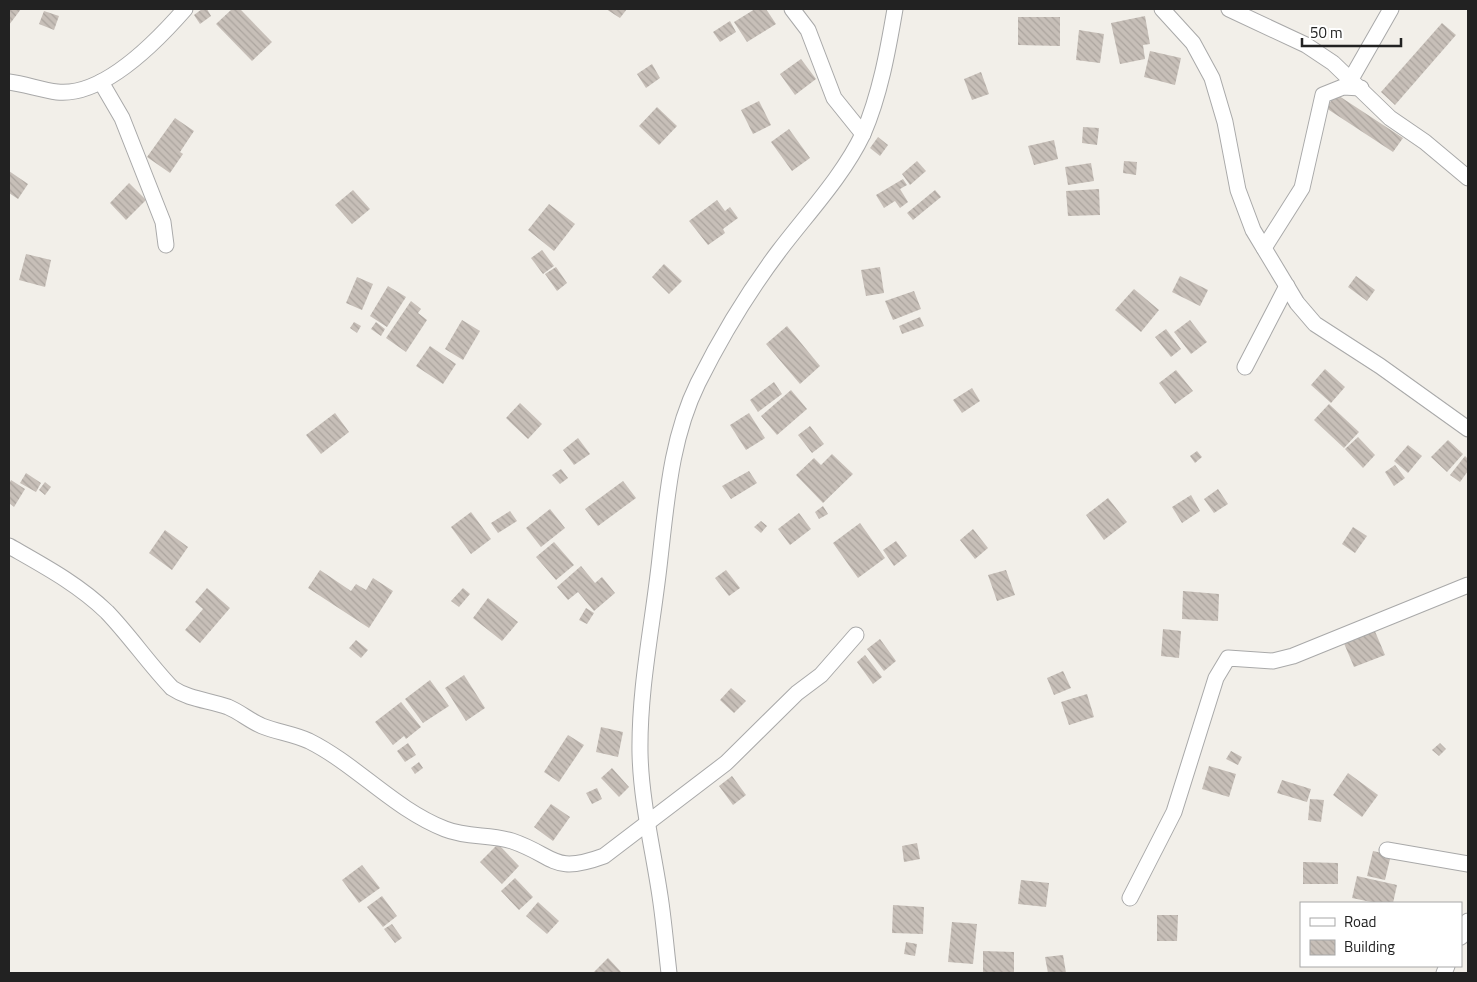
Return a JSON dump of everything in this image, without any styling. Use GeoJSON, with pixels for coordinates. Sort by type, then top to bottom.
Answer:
{"type":"FeatureCollection","features":[{"type":"Feature","properties":{"kind":"street"},"geometry":{"type":"LineString","coordinates":[[9,82],[58,92],[79,91],[101,82],[138,55],[170,27],[185,9]]}},
{"type":"Feature","properties":{"kind":"street"},"geometry":{"type":"LineString","coordinates":[[792,9],[808,30],[834,98],[863,134]]}},
{"type":"Feature","properties":{"kind":"street"},"geometry":{"type":"LineString","coordinates":[[668,973],[661,900],[648,824],[640,755],[642,698],[670,471],[680,426],[698,384],[751,290],[843,167],[863,134],[877,94],[895,9]]}},
{"type":"Feature","properties":{"kind":"street"},"geometry":{"type":"LineString","coordinates":[[1162,9],[1193,43],[1212,78],[1225,122],[1238,190],[1253,230],[1297,303],[1314,324],[1380,366],[1468,429]]}},
{"type":"Feature","properties":{"kind":"street"},"geometry":{"type":"LineString","coordinates":[[1229,9],[1306,45],[1333,63],[1356,83],[1390,118],[1426,142],[1468,178]]}},
{"type":"Feature","properties":{"kind":"street"},"geometry":{"type":"LineString","coordinates":[[1264,248],[1302,188],[1323,95],[1356,83],[1391,9]]}},
{"type":"Feature","properties":{"kind":"street"},"geometry":{"type":"LineString","coordinates":[[101,82],[122,118],[163,222],[166,245]]}},
{"type":"Feature","properties":{"kind":"street"},"geometry":{"type":"LineString","coordinates":[[1244,367],[1287,286]]}},
{"type":"Feature","properties":{"kind":"street"},"geometry":{"type":"LineString","coordinates":[[9,546],[64,577],[93,599],[108,613],[162,678],[184,696],[228,708],[262,726],[306,740],[342,762],[390,798],[445,829],[465,836],[502,838],[566,866],[582,864],[604,856],[726,763],[797,693],[821,675],[856,635]]}},
{"type":"Feature","properties":{"kind":"street"},"geometry":{"type":"LineString","coordinates":[[1130,898],[1174,812],[1216,678],[1228,658],[1273,661],[1293,656],[1468,585]]}},
{"type":"Feature","properties":{"kind":"street"},"geometry":{"type":"LineString","coordinates":[[1387,850],[1468,864]]}},
{"type":"Feature","properties":{"kind":"street"},"geometry":{"type":"LineString","coordinates":[[1462,934],[1468,920]]}},
{"type":"Feature","properties":{"kind":"building"},"geometry":{"type":"Polygon","coordinates":[[[9,9],[21,9],[9,25],[9,9]]]}},
{"type":"Feature","properties":{"kind":"building"},"geometry":{"type":"Polygon","coordinates":[[[202,9],[207,9],[211,16],[200,24],[194,15],[202,9]]]}},
{"type":"Feature","properties":{"kind":"building"},"geometry":{"type":"Polygon","coordinates":[[[232,9],[240,9],[272,42],[252,61],[216,24],[232,9]]]}},
{"type":"Feature","properties":{"kind":"building"},"geometry":{"type":"Polygon","coordinates":[[[606,9],[627,9],[620,18],[606,9]]]}},
{"type":"Feature","properties":{"kind":"building"},"geometry":{"type":"Polygon","coordinates":[[[755,9],[766,9],[776,24],[747,42],[734,22],[755,9]]]}},
{"type":"Feature","properties":{"kind":"building"},"geometry":{"type":"Polygon","coordinates":[[[44,11],[59,16],[54,30],[39,24],[44,11]]]}},
{"type":"Feature","properties":{"kind":"building"},"geometry":{"type":"Polygon","coordinates":[[[1145,16],[1150,44],[1143,45],[1145,59],[1120,64],[1111,23],[1145,16]]]}},
{"type":"Feature","properties":{"kind":"building"},"geometry":{"type":"Polygon","coordinates":[[[1018,17],[1060,17],[1060,46],[1018,45],[1018,17]]]}},
{"type":"Feature","properties":{"kind":"building"},"geometry":{"type":"Polygon","coordinates":[[[730,21],[736,32],[720,42],[713,32],[730,21]]]}},
{"type":"Feature","properties":{"kind":"building"},"geometry":{"type":"Polygon","coordinates":[[[1442,23],[1456,35],[1395,105],[1381,92],[1442,23]]]}},
{"type":"Feature","properties":{"kind":"building"},"geometry":{"type":"Polygon","coordinates":[[[1079,30],[1104,34],[1100,63],[1076,60],[1079,30]]]}},
{"type":"Feature","properties":{"kind":"building"},"geometry":{"type":"Polygon","coordinates":[[[1150,51],[1181,58],[1175,85],[1144,77],[1150,51]]]}},
{"type":"Feature","properties":{"kind":"building"},"geometry":{"type":"Polygon","coordinates":[[[801,59],[816,79],[795,95],[780,74],[801,59]]]}},
{"type":"Feature","properties":{"kind":"building"},"geometry":{"type":"Polygon","coordinates":[[[652,64],[660,78],[646,88],[637,74],[652,64]]]}},
{"type":"Feature","properties":{"kind":"building"},"geometry":{"type":"Polygon","coordinates":[[[981,72],[989,94],[972,100],[964,79],[981,72]]]}},
{"type":"Feature","properties":{"kind":"building"},"geometry":{"type":"Polygon","coordinates":[[[1336,94],[1403,138],[1393,152],[1326,108],[1336,94]]]}},
{"type":"Feature","properties":{"kind":"building"},"geometry":{"type":"Polygon","coordinates":[[[759,101],[771,125],[753,134],[741,110],[759,101]]]}},
{"type":"Feature","properties":{"kind":"building"},"geometry":{"type":"Polygon","coordinates":[[[657,107],[677,126],[659,145],[639,126],[657,107]]]}},
{"type":"Feature","properties":{"kind":"building"},"geometry":{"type":"Polygon","coordinates":[[[175,118],[194,131],[180,152],[183,154],[170,173],[147,157],[175,118]]]}},
{"type":"Feature","properties":{"kind":"building"},"geometry":{"type":"Polygon","coordinates":[[[1083,127],[1099,128],[1097,145],[1082,143],[1083,127]]]}},
{"type":"Feature","properties":{"kind":"building"},"geometry":{"type":"Polygon","coordinates":[[[789,129],[810,158],[792,171],[771,142],[789,129]]]}},
{"type":"Feature","properties":{"kind":"building"},"geometry":{"type":"Polygon","coordinates":[[[878,137],[888,145],[880,156],[870,148],[878,137]]]}},
{"type":"Feature","properties":{"kind":"building"},"geometry":{"type":"Polygon","coordinates":[[[1054,140],[1058,159],[1034,165],[1028,146],[1054,140]]]}},
{"type":"Feature","properties":{"kind":"building"},"geometry":{"type":"Polygon","coordinates":[[[917,161],[926,171],[910,185],[902,174],[917,161]]]}},
{"type":"Feature","properties":{"kind":"building"},"geometry":{"type":"Polygon","coordinates":[[[1124,161],[1137,162],[1136,175],[1123,173],[1124,161]]]}},
{"type":"Feature","properties":{"kind":"building"},"geometry":{"type":"Polygon","coordinates":[[[1091,163],[1094,181],[1068,185],[1065,167],[1091,163]]]}},
{"type":"Feature","properties":{"kind":"building"},"geometry":{"type":"Polygon","coordinates":[[[9,171],[28,184],[18,199],[9,193],[9,171]]]}},
{"type":"Feature","properties":{"kind":"building"},"geometry":{"type":"Polygon","coordinates":[[[903,179],[907,185],[900,189],[908,202],[900,208],[895,201],[884,208],[876,195],[903,179]]]}},
{"type":"Feature","properties":{"kind":"building"},"geometry":{"type":"Polygon","coordinates":[[[129,183],[146,200],[126,220],[110,203],[129,183]]]}},
{"type":"Feature","properties":{"kind":"building"},"geometry":{"type":"Polygon","coordinates":[[[1099,189],[1100,215],[1068,216],[1066,191],[1099,189]]]}},
{"type":"Feature","properties":{"kind":"building"},"geometry":{"type":"Polygon","coordinates":[[[353,190],[370,209],[352,224],[335,205],[353,190]]]}},
{"type":"Feature","properties":{"kind":"building"},"geometry":{"type":"Polygon","coordinates":[[[935,190],[941,197],[913,220],[907,213],[935,190]]]}},
{"type":"Feature","properties":{"kind":"building"},"geometry":{"type":"Polygon","coordinates":[[[717,200],[725,211],[730,207],[738,218],[723,229],[725,233],[708,245],[689,221],[717,200]]]}},
{"type":"Feature","properties":{"kind":"building"},"geometry":{"type":"Polygon","coordinates":[[[549,204],[575,224],[554,251],[528,230],[549,204]]]}},
{"type":"Feature","properties":{"kind":"building"},"geometry":{"type":"Polygon","coordinates":[[[542,250],[554,266],[543,274],[531,258],[542,250]]]}},
{"type":"Feature","properties":{"kind":"building"},"geometry":{"type":"Polygon","coordinates":[[[26,254],[51,260],[45,287],[19,280],[26,254]]]}},
{"type":"Feature","properties":{"kind":"building"},"geometry":{"type":"Polygon","coordinates":[[[664,264],[682,281],[669,294],[652,277],[664,264]]]}},
{"type":"Feature","properties":{"kind":"building"},"geometry":{"type":"Polygon","coordinates":[[[556,267],[567,283],[557,291],[545,274],[556,267]]]}},
{"type":"Feature","properties":{"kind":"building"},"geometry":{"type":"Polygon","coordinates":[[[880,267],[884,293],[866,296],[861,270],[880,267]]]}},
{"type":"Feature","properties":{"kind":"building"},"geometry":{"type":"Polygon","coordinates":[[[1180,276],[1208,290],[1200,306],[1172,292],[1180,276]]]}},
{"type":"Feature","properties":{"kind":"building"},"geometry":{"type":"Polygon","coordinates":[[[1356,276],[1375,290],[1367,301],[1348,287],[1356,276]]]}},
{"type":"Feature","properties":{"kind":"building"},"geometry":{"type":"Polygon","coordinates":[[[357,277],[373,284],[362,310],[346,303],[357,277]]]}},
{"type":"Feature","properties":{"kind":"building"},"geometry":{"type":"Polygon","coordinates":[[[388,286],[406,297],[387,327],[370,316],[388,286]]]}},
{"type":"Feature","properties":{"kind":"building"},"geometry":{"type":"Polygon","coordinates":[[[1134,289],[1159,310],[1141,332],[1115,310],[1134,289]]]}},
{"type":"Feature","properties":{"kind":"building"},"geometry":{"type":"Polygon","coordinates":[[[914,291],[921,309],[893,320],[885,301],[914,291]]]}},
{"type":"Feature","properties":{"kind":"building"},"geometry":{"type":"Polygon","coordinates":[[[411,301],[421,309],[418,313],[427,320],[406,352],[386,338],[411,301]]]}},
{"type":"Feature","properties":{"kind":"building"},"geometry":{"type":"Polygon","coordinates":[[[920,317],[924,326],[902,334],[899,326],[920,317]]]}},
{"type":"Feature","properties":{"kind":"building"},"geometry":{"type":"Polygon","coordinates":[[[462,320],[480,331],[463,360],[445,349],[462,320]]]}},
{"type":"Feature","properties":{"kind":"building"},"geometry":{"type":"Polygon","coordinates":[[[1190,320],[1207,342],[1191,354],[1174,332],[1190,320]]]}},
{"type":"Feature","properties":{"kind":"building"},"geometry":{"type":"Polygon","coordinates":[[[354,322],[361,326],[357,333],[350,328],[354,322]]]}},
{"type":"Feature","properties":{"kind":"building"},"geometry":{"type":"Polygon","coordinates":[[[376,322],[385,329],[381,336],[371,329],[376,322]]]}},
{"type":"Feature","properties":{"kind":"building"},"geometry":{"type":"Polygon","coordinates":[[[787,326],[820,366],[800,384],[766,344],[787,326]]]}},
{"type":"Feature","properties":{"kind":"building"},"geometry":{"type":"Polygon","coordinates":[[[1166,329],[1181,349],[1171,357],[1155,337],[1166,329]]]}},
{"type":"Feature","properties":{"kind":"building"},"geometry":{"type":"Polygon","coordinates":[[[430,346],[456,364],[443,384],[416,366],[430,346]]]}},
{"type":"Feature","properties":{"kind":"building"},"geometry":{"type":"Polygon","coordinates":[[[1325,369],[1345,387],[1331,403],[1311,385],[1325,369]]]}},
{"type":"Feature","properties":{"kind":"building"},"geometry":{"type":"Polygon","coordinates":[[[1176,370],[1193,391],[1175,404],[1159,383],[1176,370]]]}},
{"type":"Feature","properties":{"kind":"building"},"geometry":{"type":"Polygon","coordinates":[[[774,382],[782,394],[758,412],[750,400],[774,382]]]}},
{"type":"Feature","properties":{"kind":"building"},"geometry":{"type":"Polygon","coordinates":[[[972,388],[980,401],[962,413],[953,400],[972,388]]]}},
{"type":"Feature","properties":{"kind":"building"},"geometry":{"type":"Polygon","coordinates":[[[791,390],[807,409],[777,435],[761,416],[791,390]]]}},
{"type":"Feature","properties":{"kind":"building"},"geometry":{"type":"Polygon","coordinates":[[[520,403],[542,424],[528,439],[506,418],[520,403]]]}},
{"type":"Feature","properties":{"kind":"building"},"geometry":{"type":"Polygon","coordinates":[[[1329,404],[1359,432],[1344,448],[1314,420],[1329,404]]]}},
{"type":"Feature","properties":{"kind":"building"},"geometry":{"type":"Polygon","coordinates":[[[335,413],[349,432],[321,454],[306,435],[335,413]]]}},
{"type":"Feature","properties":{"kind":"building"},"geometry":{"type":"Polygon","coordinates":[[[749,413],[765,438],[746,450],[730,425],[749,413]]]}},
{"type":"Feature","properties":{"kind":"building"},"geometry":{"type":"Polygon","coordinates":[[[810,426],[824,444],[812,453],[798,435],[810,426]]]}},
{"type":"Feature","properties":{"kind":"building"},"geometry":{"type":"Polygon","coordinates":[[[1358,437],[1375,455],[1363,468],[1345,449],[1358,437]]]}},
{"type":"Feature","properties":{"kind":"building"},"geometry":{"type":"Polygon","coordinates":[[[578,438],[590,454],[574,465],[563,450],[578,438]]]}},
{"type":"Feature","properties":{"kind":"building"},"geometry":{"type":"Polygon","coordinates":[[[1448,440],[1463,454],[1447,472],[1431,457],[1448,440]]]}},
{"type":"Feature","properties":{"kind":"building"},"geometry":{"type":"Polygon","coordinates":[[[1408,445],[1422,456],[1408,473],[1394,461],[1408,445]]]}},
{"type":"Feature","properties":{"kind":"building"},"geometry":{"type":"Polygon","coordinates":[[[1197,451],[1202,457],[1195,463],[1190,456],[1197,451]]]}},
{"type":"Feature","properties":{"kind":"building"},"geometry":{"type":"Polygon","coordinates":[[[832,454],[853,474],[823,503],[796,475],[814,458],[821,465],[832,454]]]}},
{"type":"Feature","properties":{"kind":"building"},"geometry":{"type":"Polygon","coordinates":[[[1465,456],[1468,459],[1468,471],[1460,482],[1450,475],[1465,456]]]}},
{"type":"Feature","properties":{"kind":"building"},"geometry":{"type":"Polygon","coordinates":[[[1395,465],[1405,478],[1394,486],[1385,472],[1395,465]]]}},
{"type":"Feature","properties":{"kind":"building"},"geometry":{"type":"Polygon","coordinates":[[[561,469],[568,478],[560,484],[552,475],[561,469]]]}},
{"type":"Feature","properties":{"kind":"building"},"geometry":{"type":"Polygon","coordinates":[[[749,471],[757,483],[731,499],[722,486],[749,471]]]}},
{"type":"Feature","properties":{"kind":"building"},"geometry":{"type":"Polygon","coordinates":[[[26,473],[41,483],[36,492],[20,483],[26,473]]]}},
{"type":"Feature","properties":{"kind":"building"},"geometry":{"type":"Polygon","coordinates":[[[11,480],[25,489],[14,507],[9,503],[9,484],[11,480]]]}},
{"type":"Feature","properties":{"kind":"building"},"geometry":{"type":"Polygon","coordinates":[[[623,481],[636,498],[598,526],[585,509],[623,481]]]}},
{"type":"Feature","properties":{"kind":"building"},"geometry":{"type":"Polygon","coordinates":[[[45,482],[51,487],[45,495],[39,490],[45,482]]]}},
{"type":"Feature","properties":{"kind":"building"},"geometry":{"type":"Polygon","coordinates":[[[1218,489],[1228,504],[1214,513],[1204,499],[1218,489]]]}},
{"type":"Feature","properties":{"kind":"building"},"geometry":{"type":"Polygon","coordinates":[[[1191,495],[1200,511],[1182,523],[1172,507],[1191,495]]]}},
{"type":"Feature","properties":{"kind":"building"},"geometry":{"type":"Polygon","coordinates":[[[1108,498],[1127,522],[1104,540],[1086,515],[1108,498]]]}},
{"type":"Feature","properties":{"kind":"building"},"geometry":{"type":"Polygon","coordinates":[[[823,506],[828,514],[819,519],[815,512],[823,506]]]}},
{"type":"Feature","properties":{"kind":"building"},"geometry":{"type":"Polygon","coordinates":[[[550,509],[565,528],[541,547],[526,528],[550,509]]]}},
{"type":"Feature","properties":{"kind":"building"},"geometry":{"type":"Polygon","coordinates":[[[510,511],[517,521],[498,533],[491,523],[510,511]]]}},
{"type":"Feature","properties":{"kind":"building"},"geometry":{"type":"Polygon","coordinates":[[[471,512],[491,539],[471,554],[451,527],[471,512]]]}},
{"type":"Feature","properties":{"kind":"building"},"geometry":{"type":"Polygon","coordinates":[[[799,513],[811,529],[790,545],[778,529],[799,513]]]}},
{"type":"Feature","properties":{"kind":"building"},"geometry":{"type":"Polygon","coordinates":[[[761,521],[767,526],[761,533],[754,527],[761,521]]]}},
{"type":"Feature","properties":{"kind":"building"},"geometry":{"type":"Polygon","coordinates":[[[860,523],[885,558],[858,578],[833,543],[860,523]]]}},
{"type":"Feature","properties":{"kind":"building"},"geometry":{"type":"Polygon","coordinates":[[[1353,527],[1367,536],[1355,553],[1342,544],[1353,527]]]}},
{"type":"Feature","properties":{"kind":"building"},"geometry":{"type":"Polygon","coordinates":[[[973,529],[988,548],[975,559],[960,540],[973,529]]]}},
{"type":"Feature","properties":{"kind":"building"},"geometry":{"type":"Polygon","coordinates":[[[165,530],[188,547],[172,570],[149,553],[165,530]]]}},
{"type":"Feature","properties":{"kind":"building"},"geometry":{"type":"Polygon","coordinates":[[[896,541],[907,556],[894,566],[883,550],[896,541]]]}},
{"type":"Feature","properties":{"kind":"building"},"geometry":{"type":"Polygon","coordinates":[[[554,542],[574,565],[556,580],[536,557],[554,542]]]}},
{"type":"Feature","properties":{"kind":"building"},"geometry":{"type":"Polygon","coordinates":[[[581,566],[595,583],[602,577],[615,593],[594,611],[578,592],[568,600],[557,587],[581,566]]]}},
{"type":"Feature","properties":{"kind":"building"},"geometry":{"type":"Polygon","coordinates":[[[320,570],[351,591],[356,584],[366,590],[373,578],[393,591],[369,628],[308,588],[320,570]]]}},
{"type":"Feature","properties":{"kind":"building"},"geometry":{"type":"Polygon","coordinates":[[[726,570],[740,588],[729,596],[715,578],[726,570]]]}},
{"type":"Feature","properties":{"kind":"building"},"geometry":{"type":"Polygon","coordinates":[[[1006,570],[1015,595],[997,601],[988,575],[1006,570]]]}},
{"type":"Feature","properties":{"kind":"building"},"geometry":{"type":"Polygon","coordinates":[[[207,588],[230,608],[200,643],[185,630],[203,609],[195,602],[207,588]]]}},
{"type":"Feature","properties":{"kind":"building"},"geometry":{"type":"Polygon","coordinates":[[[463,588],[470,594],[459,607],[451,601],[463,588]]]}},
{"type":"Feature","properties":{"kind":"building"},"geometry":{"type":"Polygon","coordinates":[[[1183,591],[1219,594],[1218,621],[1182,619],[1183,591]]]}},
{"type":"Feature","properties":{"kind":"building"},"geometry":{"type":"Polygon","coordinates":[[[488,598],[518,622],[502,641],[473,618],[488,598]]]}},
{"type":"Feature","properties":{"kind":"building"},"geometry":{"type":"Polygon","coordinates":[[[586,608],[594,613],[587,624],[579,620],[586,608]]]}},
{"type":"Feature","properties":{"kind":"building"},"geometry":{"type":"Polygon","coordinates":[[[1163,629],[1181,631],[1179,658],[1161,656],[1163,629]]]}},
{"type":"Feature","properties":{"kind":"building"},"geometry":{"type":"Polygon","coordinates":[[[1374,629],[1385,655],[1354,667],[1343,641],[1374,629]]]}},
{"type":"Feature","properties":{"kind":"building"},"geometry":{"type":"Polygon","coordinates":[[[880,639],[896,661],[884,671],[867,649],[880,639]]]}},
{"type":"Feature","properties":{"kind":"building"},"geometry":{"type":"Polygon","coordinates":[[[356,640],[368,650],[361,658],[349,648],[356,640]]]}},
{"type":"Feature","properties":{"kind":"building"},"geometry":{"type":"Polygon","coordinates":[[[865,655],[882,677],[873,684],[857,662],[865,655]]]}},
{"type":"Feature","properties":{"kind":"building"},"geometry":{"type":"Polygon","coordinates":[[[1063,671],[1071,688],[1054,695],[1047,678],[1063,671]]]}},
{"type":"Feature","properties":{"kind":"building"},"geometry":{"type":"Polygon","coordinates":[[[464,675],[485,708],[466,721],[445,688],[464,675]]]}},
{"type":"Feature","properties":{"kind":"building"},"geometry":{"type":"Polygon","coordinates":[[[430,680],[449,706],[423,723],[405,699],[430,680]]]}},
{"type":"Feature","properties":{"kind":"building"},"geometry":{"type":"Polygon","coordinates":[[[731,688],[746,701],[734,713],[720,700],[731,688]]]}},
{"type":"Feature","properties":{"kind":"building"},"geometry":{"type":"Polygon","coordinates":[[[1087,694],[1094,717],[1069,725],[1061,702],[1087,694]]]}},
{"type":"Feature","properties":{"kind":"building"},"geometry":{"type":"Polygon","coordinates":[[[401,702],[421,727],[406,739],[404,736],[393,745],[375,722],[401,702]]]}},
{"type":"Feature","properties":{"kind":"building"},"geometry":{"type":"Polygon","coordinates":[[[601,727],[623,732],[618,757],[596,752],[601,727]]]}},
{"type":"Feature","properties":{"kind":"building"},"geometry":{"type":"Polygon","coordinates":[[[568,735],[584,745],[559,782],[544,772],[568,735]]]}},
{"type":"Feature","properties":{"kind":"building"},"geometry":{"type":"Polygon","coordinates":[[[408,743],[416,755],[405,762],[397,751],[408,743]]]}},
{"type":"Feature","properties":{"kind":"building"},"geometry":{"type":"Polygon","coordinates":[[[1440,743],[1446,749],[1439,756],[1432,750],[1440,743]]]}},
{"type":"Feature","properties":{"kind":"building"},"geometry":{"type":"Polygon","coordinates":[[[1231,751],[1242,757],[1238,765],[1226,759],[1231,751]]]}},
{"type":"Feature","properties":{"kind":"building"},"geometry":{"type":"Polygon","coordinates":[[[419,762],[423,768],[415,774],[411,768],[419,762]]]}},
{"type":"Feature","properties":{"kind":"building"},"geometry":{"type":"Polygon","coordinates":[[[1209,766],[1236,774],[1229,797],[1202,789],[1209,766]]]}},
{"type":"Feature","properties":{"kind":"building"},"geometry":{"type":"Polygon","coordinates":[[[612,768],[629,787],[619,797],[601,778],[612,768]]]}},
{"type":"Feature","properties":{"kind":"building"},"geometry":{"type":"Polygon","coordinates":[[[1348,773],[1378,795],[1362,817],[1333,795],[1348,773]]]}},
{"type":"Feature","properties":{"kind":"building"},"geometry":{"type":"Polygon","coordinates":[[[732,776],[746,795],[733,805],[719,786],[732,776]]]}},
{"type":"Feature","properties":{"kind":"building"},"geometry":{"type":"Polygon","coordinates":[[[1282,780],[1311,789],[1307,802],[1277,793],[1282,780]]]}},
{"type":"Feature","properties":{"kind":"building"},"geometry":{"type":"Polygon","coordinates":[[[597,788],[602,799],[592,804],[586,793],[597,788]]]}},
{"type":"Feature","properties":{"kind":"building"},"geometry":{"type":"Polygon","coordinates":[[[1310,799],[1324,800],[1321,822],[1308,820],[1310,799]]]}},
{"type":"Feature","properties":{"kind":"building"},"geometry":{"type":"Polygon","coordinates":[[[551,804],[570,817],[553,841],[534,827],[551,804]]]}},
{"type":"Feature","properties":{"kind":"building"},"geometry":{"type":"Polygon","coordinates":[[[917,843],[920,859],[904,862],[902,846],[917,843]]]}},
{"type":"Feature","properties":{"kind":"building"},"geometry":{"type":"Polygon","coordinates":[[[498,844],[519,866],[502,884],[480,862],[498,844]]]}},
{"type":"Feature","properties":{"kind":"building"},"geometry":{"type":"Polygon","coordinates":[[[1373,851],[1391,855],[1385,880],[1367,876],[1373,851]]]}},
{"type":"Feature","properties":{"kind":"building"},"geometry":{"type":"Polygon","coordinates":[[[1303,862],[1338,863],[1338,884],[1303,884],[1303,862]]]}},
{"type":"Feature","properties":{"kind":"building"},"geometry":{"type":"Polygon","coordinates":[[[362,865],[380,888],[359,903],[342,880],[362,865]]]}},
{"type":"Feature","properties":{"kind":"building"},"geometry":{"type":"Polygon","coordinates":[[[1357,876],[1397,885],[1393,902],[1371,902],[1352,898],[1357,876]]]}},
{"type":"Feature","properties":{"kind":"building"},"geometry":{"type":"Polygon","coordinates":[[[515,878],[533,897],[519,910],[501,891],[515,878]]]}},
{"type":"Feature","properties":{"kind":"building"},"geometry":{"type":"Polygon","coordinates":[[[1021,880],[1049,883],[1046,907],[1018,904],[1021,880]]]}},
{"type":"Feature","properties":{"kind":"building"},"geometry":{"type":"Polygon","coordinates":[[[382,896],[397,916],[383,927],[367,907],[382,896]]]}},
{"type":"Feature","properties":{"kind":"building"},"geometry":{"type":"Polygon","coordinates":[[[538,902],[559,921],[547,934],[526,916],[538,902]]]}},
{"type":"Feature","properties":{"kind":"building"},"geometry":{"type":"Polygon","coordinates":[[[893,905],[924,907],[923,934],[892,933],[893,905]]]}},
{"type":"Feature","properties":{"kind":"building"},"geometry":{"type":"Polygon","coordinates":[[[1157,915],[1178,915],[1177,941],[1157,941],[1157,915]]]}},
{"type":"Feature","properties":{"kind":"building"},"geometry":{"type":"Polygon","coordinates":[[[952,922],[977,924],[973,964],[948,962],[952,922]]]}},
{"type":"Feature","properties":{"kind":"building"},"geometry":{"type":"Polygon","coordinates":[[[392,924],[402,938],[395,943],[384,929],[392,924]]]}},
{"type":"Feature","properties":{"kind":"building"},"geometry":{"type":"Polygon","coordinates":[[[906,942],[917,944],[915,956],[904,954],[906,942]]]}},
{"type":"Feature","properties":{"kind":"building"},"geometry":{"type":"Polygon","coordinates":[[[983,951],[1014,952],[1014,973],[983,973],[983,951]]]}},
{"type":"Feature","properties":{"kind":"building"},"geometry":{"type":"Polygon","coordinates":[[[1063,955],[1066,973],[1048,973],[1045,957],[1063,955]]]}},
{"type":"Feature","properties":{"kind":"building"},"geometry":{"type":"Polygon","coordinates":[[[608,958],[622,973],[593,973],[608,958]]]}}]}
